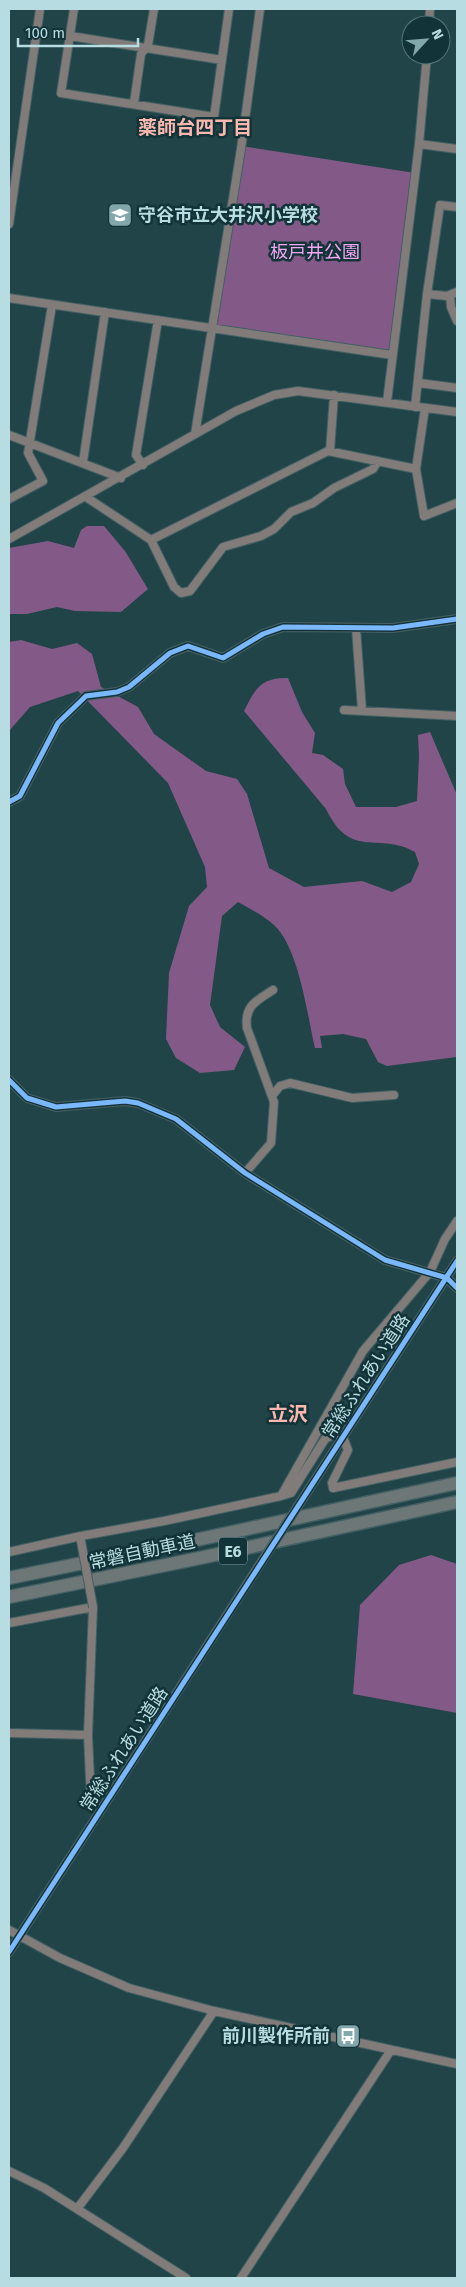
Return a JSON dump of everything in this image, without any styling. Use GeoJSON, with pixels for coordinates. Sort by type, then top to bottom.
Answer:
{"type":"FeatureCollection","features":[{"type":"Feature","properties":{"kind":"highway","name":"常磐自動車道"},"geometry":{"type":"LineString","coordinates":[[9,1578],[196,1540],[457,1483]]}},
{"type":"Feature","properties":{"kind":"highway","name":"常磐自動車道"},"geometry":{"type":"LineString","coordinates":[[9,1597],[457,1502]]}},
{"type":"Feature","properties":{"kind":"street"},"geometry":{"type":"LineString","coordinates":[[9,224],[10,206],[40,9]]}},
{"type":"Feature","properties":{"kind":"street"},"geometry":{"type":"LineString","coordinates":[[74,9],[62,93],[214,116],[229,9]]}},
{"type":"Feature","properties":{"kind":"street"},"geometry":{"type":"LineString","coordinates":[[134,103],[141,54],[148,45],[154,9]]}},
{"type":"Feature","properties":{"kind":"street"},"geometry":{"type":"LineString","coordinates":[[195,434],[241,146],[260,9]]}},
{"type":"Feature","properties":{"kind":"street"},"geometry":{"type":"LineString","coordinates":[[70,36],[145,50],[222,60]]}},
{"type":"Feature","properties":{"kind":"street"},"geometry":{"type":"LineString","coordinates":[[387,402],[419,144],[426,65]]}},
{"type":"Feature","properties":{"kind":"street"},"geometry":{"type":"LineString","coordinates":[[419,144],[457,149]]}},
{"type":"Feature","properties":{"kind":"street"},"geometry":{"type":"LineString","coordinates":[[415,407],[427,294],[440,205],[457,207]]}},
{"type":"Feature","properties":{"kind":"street"},"geometry":{"type":"LineString","coordinates":[[427,294],[454,293],[451,307],[457,321]]}},
{"type":"Feature","properties":{"kind":"street"},"geometry":{"type":"LineString","coordinates":[[9,298],[392,355]]}},
{"type":"Feature","properties":{"kind":"street"},"geometry":{"type":"LineString","coordinates":[[9,499],[43,481],[28,453],[52,305]]}},
{"type":"Feature","properties":{"kind":"street"},"geometry":{"type":"LineString","coordinates":[[82,462],[104,312]]}},
{"type":"Feature","properties":{"kind":"street"},"geometry":{"type":"LineString","coordinates":[[143,465],[136,455],[158,320]]}},
{"type":"Feature","properties":{"kind":"street"},"geometry":{"type":"LineString","coordinates":[[419,383],[457,388]]}},
{"type":"Feature","properties":{"kind":"street"},"geometry":{"type":"LineString","coordinates":[[9,539],[236,411],[274,395],[298,391],[457,412]]}},
{"type":"Feature","properties":{"kind":"street"},"geometry":{"type":"LineString","coordinates":[[330,451],[334,395]]}},
{"type":"Feature","properties":{"kind":"street"},"geometry":{"type":"LineString","coordinates":[[425,408],[416,469],[424,516],[457,503]]}},
{"type":"Feature","properties":{"kind":"street"},"geometry":{"type":"LineString","coordinates":[[9,435],[120,478]]}},
{"type":"Feature","properties":{"kind":"street"},"geometry":{"type":"LineString","coordinates":[[152,540],[330,451],[416,469]]}},
{"type":"Feature","properties":{"kind":"street"},"geometry":{"type":"LineString","coordinates":[[86,497],[152,540],[174,587],[181,594],[186,594],[223,547],[261,536],[274,529],[291,512],[313,503],[334,488],[374,469],[378,461]]}},
{"type":"Feature","properties":{"kind":"street"},"geometry":{"type":"LineString","coordinates":[[9,802],[20,796],[58,723],[86,696],[117,692],[128,687],[170,653],[188,646],[223,658],[264,634],[283,628],[392,628],[457,619]]}},
{"type":"Feature","properties":{"kind":"street"},"geometry":{"type":"LineString","coordinates":[[356,628],[362,710]]}},
{"type":"Feature","properties":{"kind":"street"},"geometry":{"type":"LineString","coordinates":[[344,710],[457,716]]}},
{"type":"Feature","properties":{"kind":"street"},"geometry":{"type":"LineString","coordinates":[[245,1173],[271,1143],[274,1102],[248,1028],[246,1017],[250,1008],[273,990]]}},
{"type":"Feature","properties":{"kind":"street"},"geometry":{"type":"LineString","coordinates":[[9,1080],[27,1098],[56,1107],[125,1101],[138,1103],[176,1119],[245,1173],[385,1260],[447,1278],[457,1288]]}},
{"type":"Feature","properties":{"kind":"street"},"geometry":{"type":"LineString","coordinates":[[272,1096],[280,1086],[290,1083],[352,1098],[394,1095]]}},
{"type":"Feature","properties":{"kind":"street"},"geometry":{"type":"LineString","coordinates":[[281,1496],[363,1351],[430,1272],[457,1221]]}},
{"type":"Feature","properties":{"kind":"street","name":"常総ふれあい道路"},"geometry":{"type":"LineString","coordinates":[[9,1952],[457,1261]]}},
{"type":"Feature","properties":{"kind":"street"},"geometry":{"type":"LineString","coordinates":[[9,1552],[81,1539],[291,1493],[325,1439],[335,1434],[343,1437],[348,1450],[332,1483],[333,1488],[457,1462]]}},
{"type":"Feature","properties":{"kind":"street"},"geometry":{"type":"LineString","coordinates":[[81,1539],[93,1607],[88,1735],[91,1801],[102,1808]]}},
{"type":"Feature","properties":{"kind":"street"},"geometry":{"type":"LineString","coordinates":[[9,1623],[93,1607]]}},
{"type":"Feature","properties":{"kind":"street"},"geometry":{"type":"LineString","coordinates":[[9,1733],[88,1735]]}},
{"type":"Feature","properties":{"kind":"street"},"geometry":{"type":"LineString","coordinates":[[9,1930],[60,1958],[129,1988],[214,2012],[457,2064]]}},
{"type":"Feature","properties":{"kind":"street"},"geometry":{"type":"LineString","coordinates":[[77,2209],[122,2148],[214,2012]]}},
{"type":"Feature","properties":{"kind":"street"},"geometry":{"type":"LineString","coordinates":[[241,2278],[391,2050]]}},
{"type":"Feature","properties":{"kind":"street"},"geometry":{"type":"LineString","coordinates":[[9,2171],[77,2209],[186,2278]]}},
{"type":"Feature","properties":{"kind":"green space","name":"板戸井公園"},"geometry":{"type":"Polygon","coordinates":[[[241,146],[415,173],[392,355],[211,328],[241,146]]]}},
{"type":"Feature","properties":{"kind":"green space"},"geometry":{"type":"Polygon","coordinates":[[[87,526],[104,526],[125,551],[148,589],[121,612],[75,611],[57,607],[27,614],[9,614],[9,548],[48,541],[74,548],[81,530],[87,526]]]}},
{"type":"Feature","properties":{"kind":"green space"},"geometry":{"type":"Polygon","coordinates":[[[21,640],[52,649],[77,643],[92,654],[101,687],[138,707],[154,734],[206,771],[237,779],[247,794],[269,868],[304,887],[362,881],[392,892],[411,882],[419,864],[415,852],[402,846],[356,840],[345,835],[336,825],[326,809],[244,711],[260,686],[271,680],[288,678],[302,712],[315,733],[312,753],[323,755],[343,769],[345,784],[356,807],[396,807],[417,801],[418,735],[430,732],[457,795],[457,1057],[387,1066],[378,1062],[366,1039],[343,1034],[320,1036],[322,1048],[315,1048],[301,982],[290,949],[283,935],[261,915],[238,902],[222,916],[210,1005],[220,1027],[245,1047],[234,1070],[200,1073],[176,1058],[166,1039],[169,973],[189,906],[207,887],[205,867],[168,783],[78,691],[30,707],[9,731],[9,642],[21,640]]]}},
{"type":"Feature","properties":{"kind":"green space"},"geometry":{"type":"Polygon","coordinates":[[[431,1555],[457,1564],[457,1713],[353,1694],[360,1605],[399,1565],[431,1555]]]}},
{"type":"Feature","properties":{"kind":"cycle path"},"geometry":{"type":"LineString","coordinates":[[9,802],[20,796],[58,723],[86,696],[117,692],[129,687],[170,653],[188,646],[223,658],[263,634],[283,627],[393,628],[457,619]]}},
{"type":"Feature","properties":{"kind":"cycle path"},"geometry":{"type":"LineString","coordinates":[[9,1080],[27,1098],[56,1107],[125,1101],[138,1103],[176,1119],[245,1173],[385,1260],[447,1278],[457,1288]]}},
{"type":"Feature","properties":{"kind":"cycle path"},"geometry":{"type":"LineString","coordinates":[[9,1952],[457,1261]]}},
{"type":"Feature","properties":{"kind":"place","name":"守谷市立大井沢小学校"},"geometry":{"type":"Point","coordinates":[120,215]}},
{"type":"Feature","properties":{"kind":"place","name":"前川製作所前"},"geometry":{"type":"Point","coordinates":[348,2036]}},
{"type":"Feature","properties":{"kind":"district","name":"薬師台四丁目"},"geometry":{"type":"Point","coordinates":[195,127]}},
{"type":"Feature","properties":{"kind":"district","name":"立沢"},"geometry":{"type":"Point","coordinates":[288,1414]}}]}
